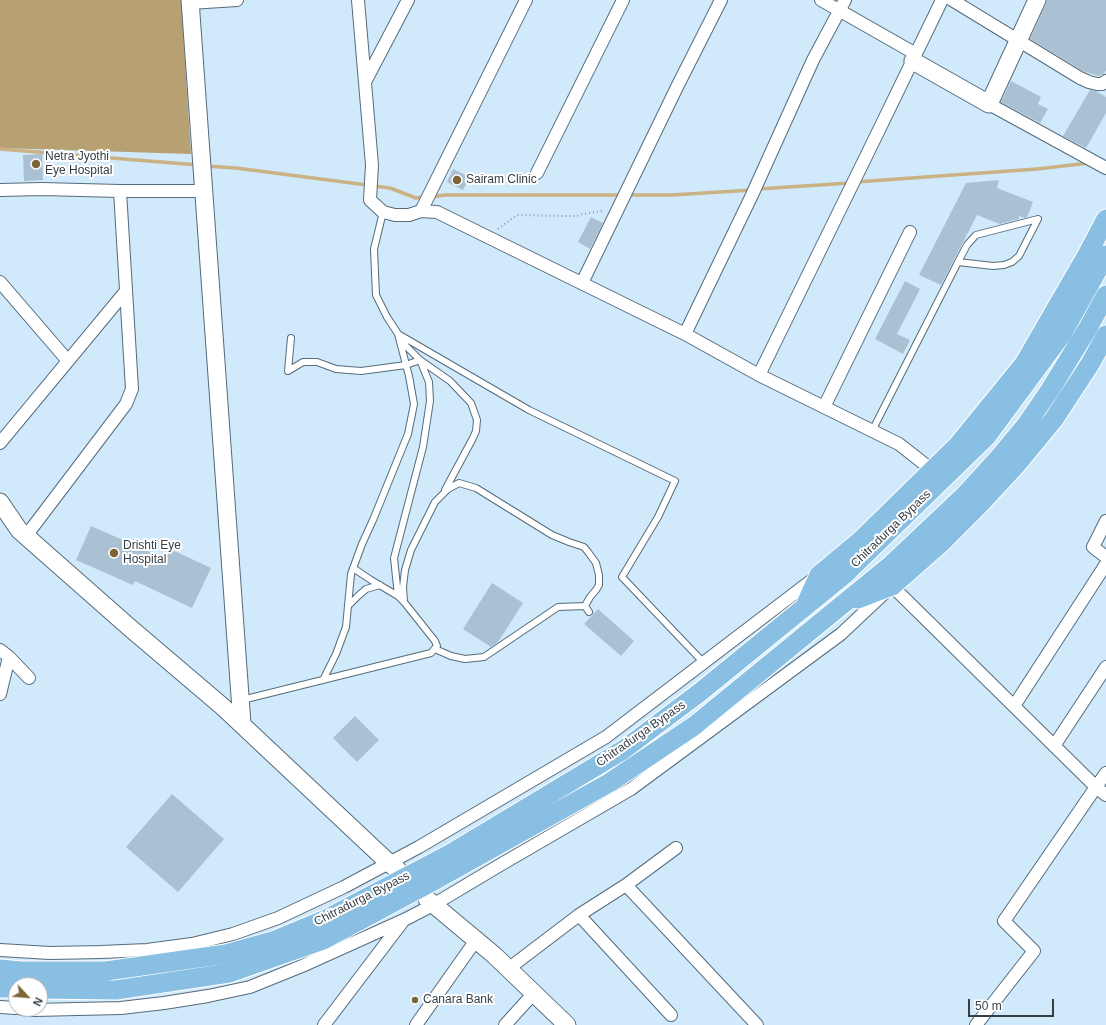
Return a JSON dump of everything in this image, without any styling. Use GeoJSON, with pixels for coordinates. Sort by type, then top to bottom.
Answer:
{"type":"FeatureCollection","features":[{"type":"Feature","properties":{"kind":"main road"},"geometry":{"type":"LineString","coordinates":[[804,607],[819,575],[860,540],[958,445],[1024,364],[1106,219]]}},
{"type":"Feature","properties":{"kind":"main road","name":"Chitradurga Bypass"},"geometry":{"type":"LineString","coordinates":[[0,969],[20,971],[106,971],[226,954],[273,941],[326,919],[450,854],[622,750],[698,693],[844,575],[986,437],[1062,334],[1106,255]]}},
{"type":"Feature","properties":{"kind":"main road","name":"Chitradurga Bypass"},"geometry":{"type":"LineString","coordinates":[[48,988],[116,990],[228,973],[322,940],[437,880],[609,783],[694,726],[892,564],[965,495],[997,460],[1026,424],[1050,390],[1088,328],[1106,295]]}},
{"type":"Feature","properties":{"kind":"main road"},"geometry":{"type":"LineString","coordinates":[[842,606],[892,586],[942,542],[978,506],[1017,464],[1054,419],[1090,364],[1106,335]]}},
{"type":"Feature","properties":{"kind":"street"},"geometry":{"type":"LineString","coordinates":[[237,0],[190,1],[242,724]]}},
{"type":"Feature","properties":{"kind":"street"},"geometry":{"type":"LineString","coordinates":[[358,0],[372,165],[370,200],[383,212],[395,215],[409,215],[421,211],[437,212],[685,334],[760,375],[899,444],[932,470]]}},
{"type":"Feature","properties":{"kind":"street"},"geometry":{"type":"LineString","coordinates":[[365,82],[408,0]]}},
{"type":"Feature","properties":{"kind":"street"},"geometry":{"type":"LineString","coordinates":[[421,211],[526,0]]}},
{"type":"Feature","properties":{"kind":"street"},"geometry":{"type":"LineString","coordinates":[[537,173],[623,0]]}},
{"type":"Feature","properties":{"kind":"street"},"geometry":{"type":"LineString","coordinates":[[582,283],[677,87],[722,0]]}},
{"type":"Feature","properties":{"kind":"street"},"geometry":{"type":"LineString","coordinates":[[821,0],[842,5]]}},
{"type":"Feature","properties":{"kind":"street"},"geometry":{"type":"LineString","coordinates":[[760,375],[942,0]]}},
{"type":"Feature","properties":{"kind":"street"},"geometry":{"type":"LineString","coordinates":[[952,0],[1080,78],[1097,84],[1102,84],[1106,81]]}},
{"type":"Feature","properties":{"kind":"street"},"geometry":{"type":"LineString","coordinates":[[989,104],[1037,0]]}},
{"type":"Feature","properties":{"kind":"street"},"geometry":{"type":"LineString","coordinates":[[842,5],[840,11],[914,58],[989,104],[1106,168]]}},
{"type":"Feature","properties":{"kind":"street"},"geometry":{"type":"LineString","coordinates":[[685,334],[752,195],[813,60],[842,5]]}},
{"type":"Feature","properties":{"kind":"street"},"geometry":{"type":"LineString","coordinates":[[0,190],[42,189],[203,191]]}},
{"type":"Feature","properties":{"kind":"street"},"geometry":{"type":"LineString","coordinates":[[26,536],[126,404],[132,389],[120,191]]}},
{"type":"Feature","properties":{"kind":"street"},"geometry":{"type":"LineString","coordinates":[[824,407],[910,232]]}},
{"type":"Feature","properties":{"kind":"street"},"geometry":{"type":"LineString","coordinates":[[0,282],[68,361]]}},
{"type":"Feature","properties":{"kind":"street"},"geometry":{"type":"LineString","coordinates":[[0,443],[126,291]]}},
{"type":"Feature","properties":{"kind":"street"},"geometry":{"type":"LineString","coordinates":[[0,502],[19,530],[242,724],[393,867]]}},
{"type":"Feature","properties":{"kind":"street"},"geometry":{"type":"LineString","coordinates":[[1106,521],[1093,546],[1106,557]]}},
{"type":"Feature","properties":{"kind":"street"},"geometry":{"type":"LineString","coordinates":[[1014,706],[1106,564]]}},
{"type":"Feature","properties":{"kind":"street"},"geometry":{"type":"LineString","coordinates":[[0,950],[50,953],[101,952],[146,950],[192,944],[233,934],[278,918],[344,887],[393,867],[419,847],[606,737],[819,575]]}},
{"type":"Feature","properties":{"kind":"street"},"geometry":{"type":"LineString","coordinates":[[48,1010],[121,1008],[208,996],[250,987],[302,966],[404,920],[430,902],[500,865],[631,789],[841,634],[892,586],[1054,746],[1106,795]]}},
{"type":"Feature","properties":{"kind":"street"},"geometry":{"type":"LineString","coordinates":[[4,653],[29,678]]}},
{"type":"Feature","properties":{"kind":"street"},"geometry":{"type":"LineString","coordinates":[[0,694],[4,653]]}},
{"type":"Feature","properties":{"kind":"street"},"geometry":{"type":"LineString","coordinates":[[1054,746],[1106,667]]}},
{"type":"Feature","properties":{"kind":"street"},"geometry":{"type":"LineString","coordinates":[[976,1025],[1034,951],[1004,921],[1106,774]]}},
{"type":"Feature","properties":{"kind":"street"},"geometry":{"type":"LineString","coordinates":[[508,968],[579,915],[626,885],[676,848]]}},
{"type":"Feature","properties":{"kind":"street"},"geometry":{"type":"LineString","coordinates":[[626,885],[757,1025]]}},
{"type":"Feature","properties":{"kind":"street"},"geometry":{"type":"LineString","coordinates":[[430,902],[494,955],[566,1025]]}},
{"type":"Feature","properties":{"kind":"street"},"geometry":{"type":"LineString","coordinates":[[579,915],[671,1015]]}},
{"type":"Feature","properties":{"kind":"street"},"geometry":{"type":"LineString","coordinates":[[324,1025],[404,920]]}},
{"type":"Feature","properties":{"kind":"street"},"geometry":{"type":"LineString","coordinates":[[416,1025],[476,940]]}},
{"type":"Feature","properties":{"kind":"street"},"geometry":{"type":"LineString","coordinates":[[505,1025],[534,993]]}},
{"type":"Feature","properties":{"kind":"lane"},"geometry":{"type":"LineString","coordinates":[[383,212],[374,249],[376,295],[387,317],[406,346],[420,360],[450,382],[471,403],[477,420],[476,431],[473,438],[444,492]]}},
{"type":"Feature","properties":{"kind":"lane"},"geometry":{"type":"LineString","coordinates":[[872,431],[958,262],[967,245],[976,235],[1038,219],[1019,256],[1012,262],[1004,265],[993,266],[958,262]]}},
{"type":"Feature","properties":{"kind":"lane"},"geometry":{"type":"LineString","coordinates":[[323,680],[334,659],[346,627],[351,574],[353,568],[408,434],[414,404],[398,334]]}},
{"type":"Feature","properties":{"kind":"lane"},"geometry":{"type":"LineString","coordinates":[[398,334],[529,410],[675,480],[658,517],[622,577],[703,662]]}},
{"type":"Feature","properties":{"kind":"lane"},"geometry":{"type":"LineString","coordinates":[[291,338],[288,371],[302,362],[317,362],[336,369],[360,371],[406,365],[420,360]]}},
{"type":"Feature","properties":{"kind":"lane"},"geometry":{"type":"LineString","coordinates":[[398,596],[394,558],[423,447],[430,401],[428,382],[420,360]]}},
{"type":"Feature","properties":{"kind":"lane"},"geometry":{"type":"LineString","coordinates":[[404,602],[403,586],[410,550],[435,502],[444,492],[459,483],[476,488],[552,535],[584,547],[596,563],[599,575],[599,586],[585,606]]}},
{"type":"Feature","properties":{"kind":"lane"},"geometry":{"type":"LineString","coordinates":[[240,700],[431,653],[435,649],[437,646],[435,641],[398,596],[353,568]]}},
{"type":"Feature","properties":{"kind":"lane"},"geometry":{"type":"LineString","coordinates":[[348,606],[366,589],[380,585]]}},
{"type":"Feature","properties":{"kind":"lane"},"geometry":{"type":"LineString","coordinates":[[585,606],[589,612]]}},
{"type":"Feature","properties":{"kind":"lane"},"geometry":{"type":"LineString","coordinates":[[435,649],[451,656],[465,659],[484,657],[558,607],[585,606]]}},
{"type":"Feature","properties":{"kind":"path"},"geometry":{"type":"LineString","coordinates":[[485,235],[501,227],[517,215],[577,216],[601,211],[614,216]]}},
{"type":"Feature","properties":{"kind":"shaded area"},"geometry":{"type":"Polygon","coordinates":[[[0,0],[181,0],[191,154],[0,148],[0,0]]]}},
{"type":"Feature","properties":{"kind":"building"},"geometry":{"type":"Polygon","coordinates":[[[1047,0],[1106,0],[1106,70],[1104,74],[1098,76],[1083,71],[1030,39],[1047,0]]]}},
{"type":"Feature","properties":{"kind":"building"},"geometry":{"type":"Polygon","coordinates":[[[1011,81],[1041,97],[1038,104],[1048,109],[1040,123],[1001,102],[1011,81]]]}},
{"type":"Feature","properties":{"kind":"building"},"geometry":{"type":"Polygon","coordinates":[[[1090,90],[1096,91],[1106,97],[1106,113],[1086,148],[1063,136],[1090,90]]]}},
{"type":"Feature","properties":{"kind":"building"},"geometry":{"type":"Polygon","coordinates":[[[42,154],[43,180],[24,181],[23,155],[42,154]]]}},
{"type":"Feature","properties":{"kind":"building"},"geometry":{"type":"Polygon","coordinates":[[[453,169],[470,177],[463,190],[447,182],[453,169]]]}},
{"type":"Feature","properties":{"kind":"building"},"geometry":{"type":"Polygon","coordinates":[[[999,180],[997,188],[1033,202],[1027,217],[1025,218],[1019,216],[1019,219],[1000,224],[977,215],[941,285],[919,275],[966,183],[999,180]]]}},
{"type":"Feature","properties":{"kind":"building"},"geometry":{"type":"Polygon","coordinates":[[[591,217],[603,223],[590,249],[578,242],[591,217]]]}},
{"type":"Feature","properties":{"kind":"building"},"geometry":{"type":"Polygon","coordinates":[[[905,281],[920,289],[897,334],[910,340],[903,354],[875,339],[905,281]]]}},
{"type":"Feature","properties":{"kind":"building"},"geometry":{"type":"Polygon","coordinates":[[[91,526],[164,558],[168,548],[211,568],[192,608],[135,581],[133,585],[76,560],[91,526]]]}},
{"type":"Feature","properties":{"kind":"building"},"geometry":{"type":"Polygon","coordinates":[[[492,583],[523,603],[498,642],[491,647],[463,629],[492,583]]]}},
{"type":"Feature","properties":{"kind":"building"},"geometry":{"type":"Polygon","coordinates":[[[598,609],[634,641],[621,656],[584,624],[598,609]]]}},
{"type":"Feature","properties":{"kind":"building"},"geometry":{"type":"Polygon","coordinates":[[[355,716],[379,740],[357,762],[333,738],[355,716]]]}},
{"type":"Feature","properties":{"kind":"building"},"geometry":{"type":"Polygon","coordinates":[[[172,794],[224,839],[178,892],[126,847],[172,794]]]}},
{"type":"Feature","properties":{"kind":"waterway"},"geometry":{"type":"LineString","coordinates":[[0,149],[198,165]]}},
{"type":"Feature","properties":{"kind":"waterway"},"geometry":{"type":"LineString","coordinates":[[856,182],[1037,169],[1089,163]]}},
{"type":"Feature","properties":{"kind":"waterway"},"geometry":{"type":"LineString","coordinates":[[206,166],[236,168],[390,188],[416,198],[424,197]]}},
{"type":"Feature","properties":{"kind":"waterway"},"geometry":{"type":"LineString","coordinates":[[758,189],[850,183]]}},
{"type":"Feature","properties":{"kind":"waterway"},"geometry":{"type":"LineString","coordinates":[[431,197],[445,195],[672,195],[752,190]]}},
{"type":"Feature","properties":{"kind":"place","name":"Netra Jyothi Eye Hospital"},"geometry":{"type":"Point","coordinates":[36,164]}},
{"type":"Feature","properties":{"kind":"place","name":"Sairam Clinic"},"geometry":{"type":"Point","coordinates":[457,180]}},
{"type":"Feature","properties":{"kind":"place","name":"Drishti Eye Hospital"},"geometry":{"type":"Point","coordinates":[114,553]}},
{"type":"Feature","properties":{"kind":"place","name":"Canara Bank"},"geometry":{"type":"Point","coordinates":[415,1000]}}]}
